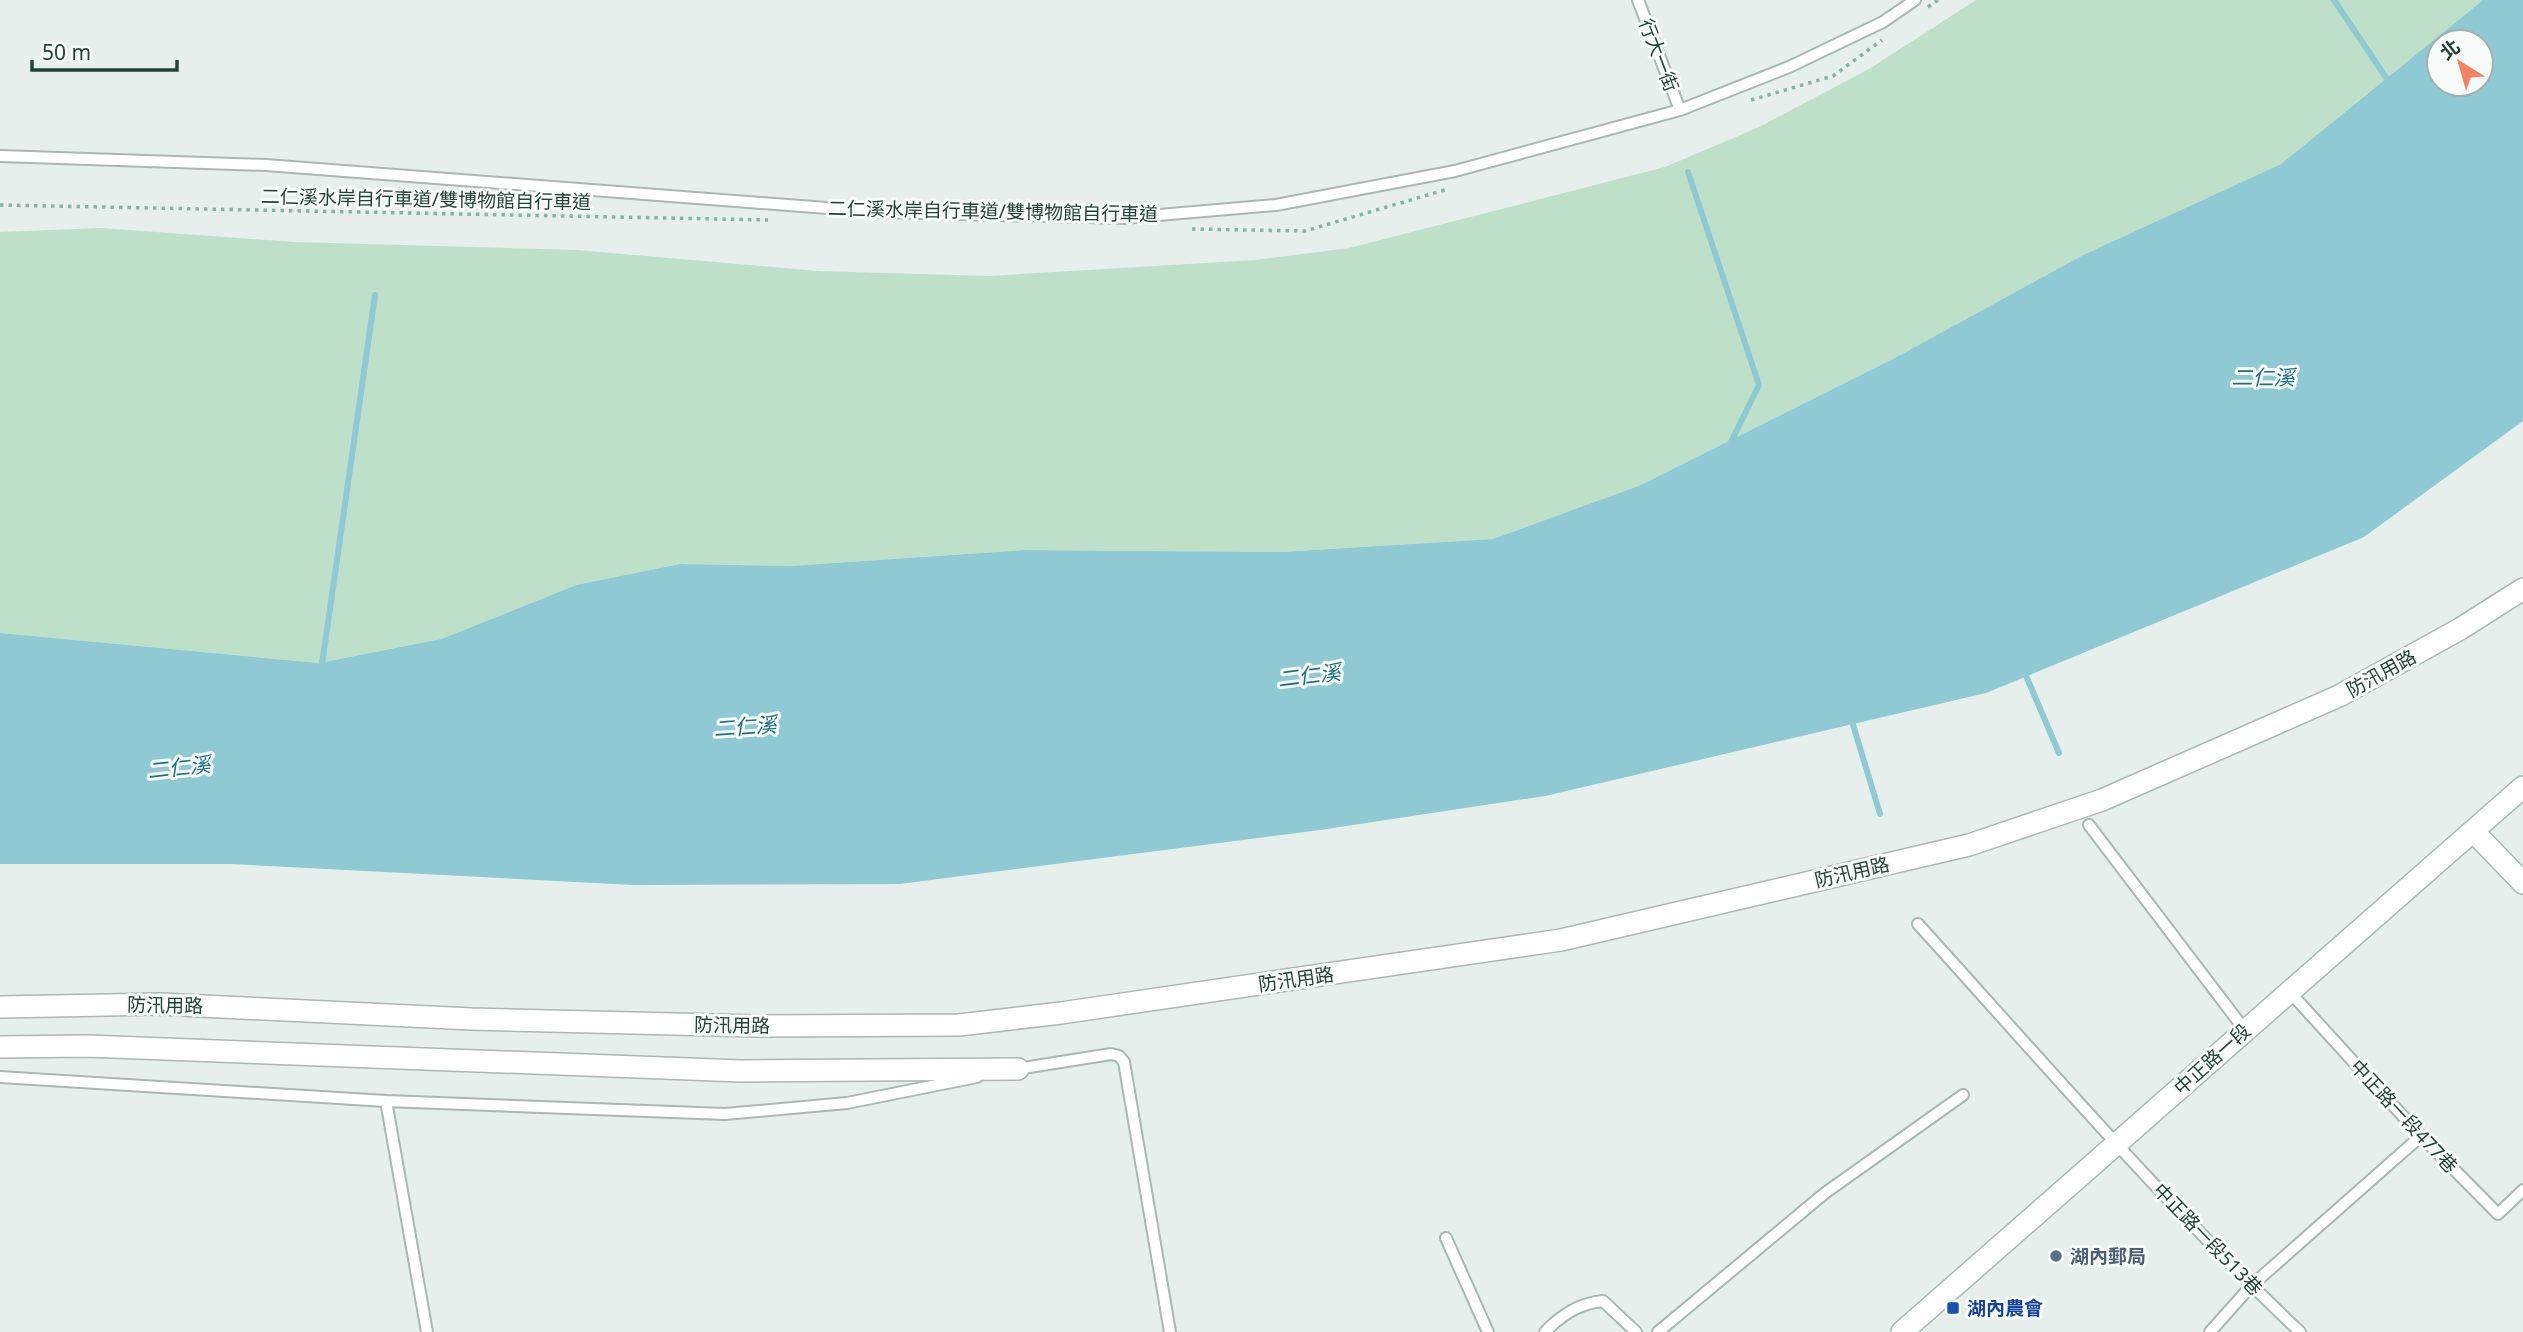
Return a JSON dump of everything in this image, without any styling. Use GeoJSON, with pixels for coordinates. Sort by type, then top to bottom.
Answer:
{"type":"FeatureCollection","features":[{"type":"Feature","properties":{"kind":"street","name":"防汛用路"},"geometry":{"type":"LineString","coordinates":[[0,1007],[160,1004],[472,1019],[757,1026],[959,1025],[1060,1013],[1561,940],[1969,845],[2102,800],[2339,696],[2460,629],[2523,589]]}},
{"type":"Feature","properties":{"kind":"street","name":"中正路一段"},"geometry":{"type":"LineString","coordinates":[[1902,1332],[2117,1145],[2288,990],[2523,787]]}},
{"type":"Feature","properties":{"kind":"street"},"geometry":{"type":"LineString","coordinates":[[2474,832],[2523,883]]}},
{"type":"Feature","properties":{"kind":"street"},"geometry":{"type":"LineString","coordinates":[[0,1047],[87,1046],[741,1071],[1018,1069]]}},
{"type":"Feature","properties":{"kind":"lane","name":"行大一街"},"geometry":{"type":"LineString","coordinates":[[1638,0],[1680,110]]}},
{"type":"Feature","properties":{"kind":"lane"},"geometry":{"type":"LineString","coordinates":[[0,156],[266,165],[879,212],[1124,218],[1276,205],[1455,171],[1680,110],[1789,67],[1883,22],[1915,0]]}},
{"type":"Feature","properties":{"kind":"lane"},"geometry":{"type":"LineString","coordinates":[[2089,825],[2244,1029]]}},
{"type":"Feature","properties":{"kind":"lane","name":"中正路一段513巷"},"geometry":{"type":"LineString","coordinates":[[1918,924],[2117,1145],[2251,1286],[2300,1332]]}},
{"type":"Feature","properties":{"kind":"lane","name":"中正路一段477巷"},"geometry":{"type":"LineString","coordinates":[[2288,990],[2421,1136],[2498,1214],[2523,1189]]}},
{"type":"Feature","properties":{"kind":"lane"},"geometry":{"type":"LineString","coordinates":[[0,1077],[386,1101],[725,1114],[847,1103],[1018,1069],[1111,1054],[1119,1056],[1124,1062],[1170,1332]]}},
{"type":"Feature","properties":{"kind":"lane"},"geometry":{"type":"LineString","coordinates":[[1657,1332],[1825,1193],[1963,1095]]}},
{"type":"Feature","properties":{"kind":"lane"},"geometry":{"type":"LineString","coordinates":[[386,1101],[427,1332]]}},
{"type":"Feature","properties":{"kind":"lane"},"geometry":{"type":"LineString","coordinates":[[2210,1332],[2251,1286],[2421,1136]]}},
{"type":"Feature","properties":{"kind":"lane"},"geometry":{"type":"LineString","coordinates":[[1446,1238],[1488,1332]]}},
{"type":"Feature","properties":{"kind":"lane"},"geometry":{"type":"LineString","coordinates":[[1545,1332],[1573,1309],[1589,1302],[1603,1301],[1636,1332]]}},
{"type":"Feature","properties":{"kind":"path"},"geometry":{"type":"LineString","coordinates":[[1927,8],[1938,0]]}},
{"type":"Feature","properties":{"kind":"path"},"geometry":{"type":"LineString","coordinates":[[1741,103],[1833,76],[1886,38]]}},
{"type":"Feature","properties":{"kind":"path","name":"二仁溪水岸自行車道/雙博物館自行車道"},"geometry":{"type":"LineString","coordinates":[[1180,229],[1305,231],[1450,188]]}},
{"type":"Feature","properties":{"kind":"path","name":"二仁溪水岸自行車道/雙博物館自行車道"},"geometry":{"type":"LineString","coordinates":[[0,205],[778,220]]}},
{"type":"Feature","properties":{"kind":"green space"},"geometry":{"type":"Polygon","coordinates":[[[1976,0],[2483,0],[2449,28],[2425,28],[2425,47],[2281,164],[2083,255],[1893,359],[1641,485],[1493,539],[1281,552],[1024,550],[790,566],[680,564],[576,585],[441,639],[319,663],[0,633],[0,232],[101,228],[295,242],[577,250],[818,271],[988,276],[1255,260],[1349,248],[1665,167],[1757,128],[1869,69],[1976,0]]]}},
{"type":"Feature","properties":{"kind":"water","name":"二仁溪"},"geometry":{"type":"Polygon","coordinates":[[[2483,0],[2523,0],[2523,421],[2364,537],[1986,693],[1545,796],[1320,830],[900,884],[633,885],[232,864],[0,864],[0,633],[319,663],[441,639],[576,585],[680,564],[790,566],[1024,550],[1281,552],[1493,539],[1641,485],[1893,359],[2083,255],[2281,164],[2425,47],[2425,98],[2495,98],[2495,28],[2449,28],[2483,0]]]}},
{"type":"Feature","properties":{"kind":"waterway"},"geometry":{"type":"LineString","coordinates":[[2334,0],[2391,85]]}},
{"type":"Feature","properties":{"kind":"waterway"},"geometry":{"type":"LineString","coordinates":[[1688,172],[1759,385],[1729,446]]}},
{"type":"Feature","properties":{"kind":"waterway"},"geometry":{"type":"LineString","coordinates":[[321,671],[375,295]]}},
{"type":"Feature","properties":{"kind":"waterway"},"geometry":{"type":"LineString","coordinates":[[2024,671],[2059,753]]}},
{"type":"Feature","properties":{"kind":"waterway"},"geometry":{"type":"LineString","coordinates":[[1851,718],[1880,814]]}},
{"type":"Feature","properties":{"kind":"place","name":"湖內郵局"},"geometry":{"type":"Point","coordinates":[2056,1256]}},
{"type":"Feature","properties":{"kind":"place","name":"湖內農會"},"geometry":{"type":"Point","coordinates":[1953,1308]}}]}
